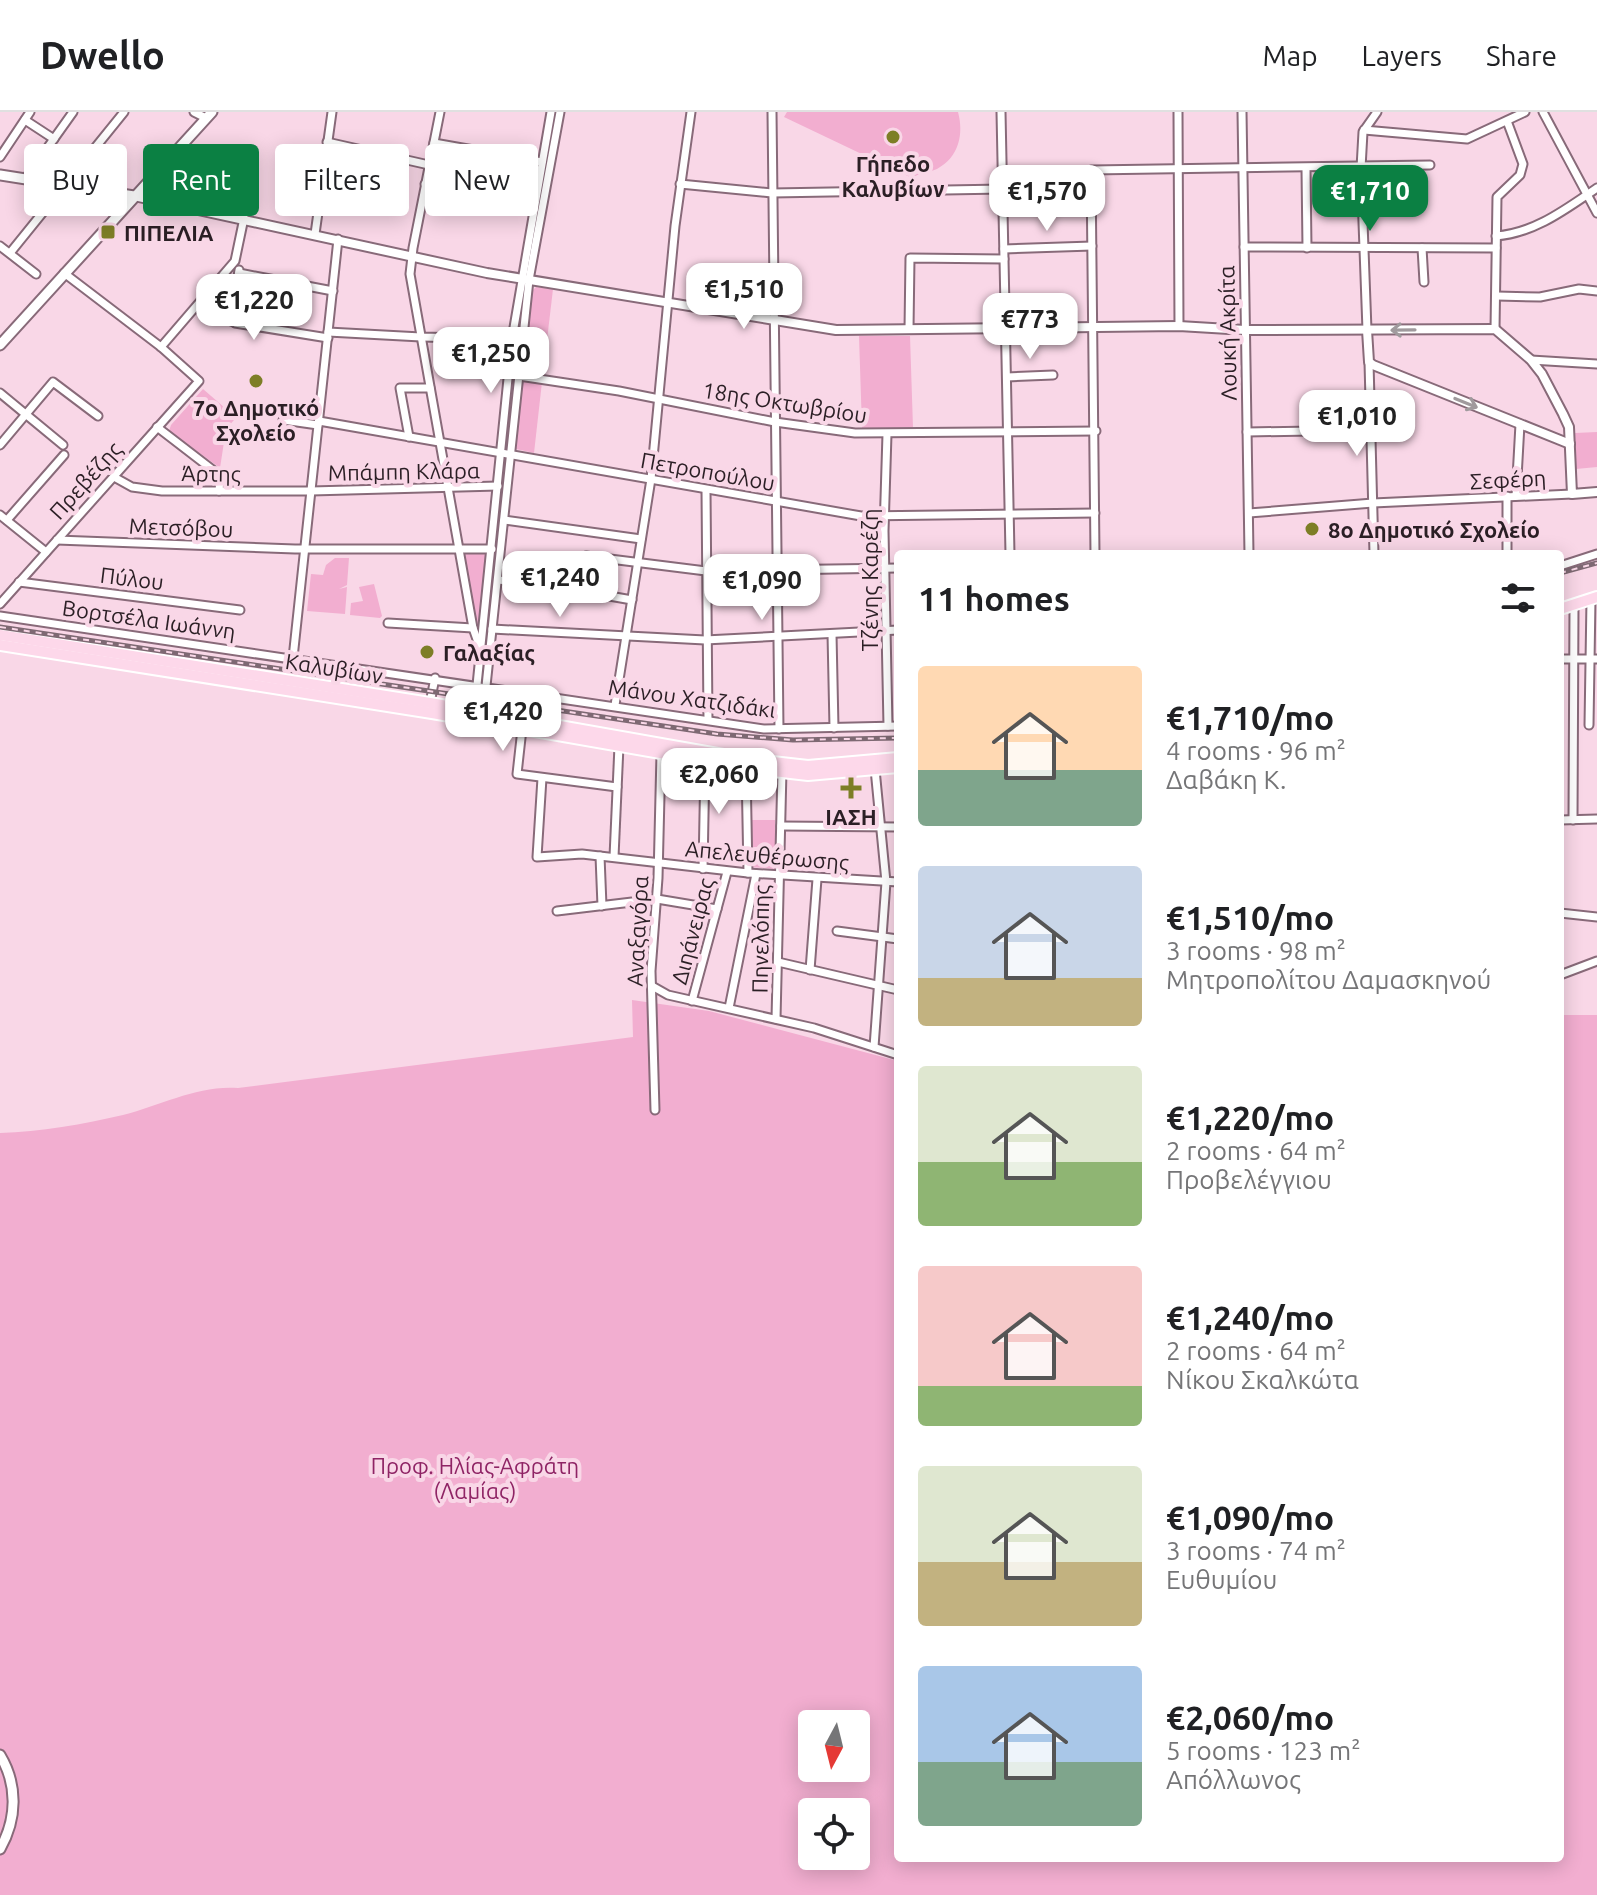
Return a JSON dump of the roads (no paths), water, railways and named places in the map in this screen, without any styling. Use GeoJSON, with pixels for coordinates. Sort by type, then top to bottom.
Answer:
{"type":"FeatureCollection","features":[{"type":"Feature","properties":{"kind":"main road"},"geometry":{"type":"LineString","coordinates":[[0,345],[209,115]]}},
{"type":"Feature","properties":{"kind":"main road"},"geometry":{"type":"LineString","coordinates":[[1,175],[24,178]]}},
{"type":"Feature","properties":{"kind":"main road"},"geometry":{"type":"LineString","coordinates":[[127,195],[134,196]]}},
{"type":"Feature","properties":{"kind":"main road"},"geometry":{"type":"LineString","coordinates":[[1564,608],[1594,598]]}},
{"type":"Feature","properties":{"kind":"main road","name":"Καλυβίων"},"geometry":{"type":"LineString","coordinates":[[0,635],[430,703],[782,768],[826,774],[894,767]]}},
{"type":"Feature","properties":{"kind":"main road","name":"Καλυβίων"},"geometry":{"type":"LineString","coordinates":[[0,645],[746,768],[815,766],[894,758]]}},
{"type":"Feature","properties":{"kind":"main road"},"geometry":{"type":"LineString","coordinates":[[0,1755],[10,1777],[13,1798],[10,1825],[0,1849]]}},
{"type":"Feature","properties":{"kind":"street"},"geometry":{"type":"LineString","coordinates":[[0,157],[30,112]]}},
{"type":"Feature","properties":{"kind":"street"},"geometry":{"type":"LineString","coordinates":[[50,144],[73,112]]}},
{"type":"Feature","properties":{"kind":"street"},"geometry":{"type":"LineString","coordinates":[[98,144],[124,112]]}},
{"type":"Feature","properties":{"kind":"street"},"geometry":{"type":"LineString","coordinates":[[194,112],[209,115]]}},
{"type":"Feature","properties":{"kind":"street"},"geometry":{"type":"LineString","coordinates":[[315,234],[332,112]]}},
{"type":"Feature","properties":{"kind":"street"},"geometry":{"type":"LineString","coordinates":[[440,112],[434,143],[542,162]]}},
{"type":"Feature","properties":{"kind":"street"},"geometry":{"type":"LineString","coordinates":[[538,183],[551,112]]}},
{"type":"Feature","properties":{"kind":"street"},"geometry":{"type":"LineString","coordinates":[[477,685],[512,339],[560,112]]}},
{"type":"Feature","properties":{"kind":"street"},"geometry":{"type":"LineString","coordinates":[[615,705],[651,479],[680,184],[691,112]]}},
{"type":"Feature","properties":{"kind":"street"},"geometry":{"type":"LineString","coordinates":[[772,112],[779,729]]}},
{"type":"Feature","properties":{"kind":"street"},"geometry":{"type":"LineString","coordinates":[[1001,112],[1010,550]]}},
{"type":"Feature","properties":{"kind":"street"},"geometry":{"type":"LineString","coordinates":[[1178,112],[1179,326]]}},
{"type":"Feature","properties":{"kind":"street","name":"Λουκή Ακρίτα"},"geometry":{"type":"LineString","coordinates":[[1242,112],[1249,550]]}},
{"type":"Feature","properties":{"kind":"street"},"geometry":{"type":"LineString","coordinates":[[1374,550],[1361,168],[1364,130],[1377,112]]}},
{"type":"Feature","properties":{"kind":"street"},"geometry":{"type":"LineString","coordinates":[[1364,130],[1467,139],[1525,112]]}},
{"type":"Feature","properties":{"kind":"street"},"geometry":{"type":"LineString","coordinates":[[1543,112],[1597,213]]}},
{"type":"Feature","properties":{"kind":"street"},"geometry":{"type":"LineString","coordinates":[[25,120],[54,139]]}},
{"type":"Feature","properties":{"kind":"street"},"geometry":{"type":"LineString","coordinates":[[1495,329],[1497,197],[1520,175],[1523,164],[1507,121]]}},
{"type":"Feature","properties":{"kind":"street"},"geometry":{"type":"LineString","coordinates":[[327,142],[425,164]]}},
{"type":"Feature","properties":{"kind":"street"},"geometry":{"type":"LineString","coordinates":[[1095,550],[1091,170],[1430,165]]}},
{"type":"Feature","properties":{"kind":"street"},"geometry":{"type":"LineString","coordinates":[[1306,169],[1307,248]]}},
{"type":"Feature","properties":{"kind":"street"},"geometry":{"type":"LineString","coordinates":[[425,184],[410,274],[446,487],[473,628],[480,648]]}},
{"type":"Feature","properties":{"kind":"street"},"geometry":{"type":"LineString","coordinates":[[680,184],[772,193],[1003,189]]}},
{"type":"Feature","properties":{"kind":"street"},"geometry":{"type":"LineString","coordinates":[[1496,236],[1532,228],[1597,188]]}},
{"type":"Feature","properties":{"kind":"street"},"geometry":{"type":"LineString","coordinates":[[134,196],[525,279],[836,330],[1093,326],[1245,330],[1495,329],[1531,360],[1550,386],[1566,420],[1572,494]]}},
{"type":"Feature","properties":{"kind":"street"},"geometry":{"type":"LineString","coordinates":[[10,253],[40,216]]}},
{"type":"Feature","properties":{"kind":"street"},"geometry":{"type":"LineString","coordinates":[[486,686],[533,216]]}},
{"type":"Feature","properties":{"kind":"street"},"geometry":{"type":"LineString","coordinates":[[64,273],[161,347],[235,261],[244,218]]}},
{"type":"Feature","properties":{"kind":"street"},"geometry":{"type":"LineString","coordinates":[[293,658],[338,239]]}},
{"type":"Feature","properties":{"kind":"street"},"geometry":{"type":"LineString","coordinates":[[0,246],[36,274]]}},
{"type":"Feature","properties":{"kind":"street"},"geometry":{"type":"LineString","coordinates":[[1004,249],[1092,246]]}},
{"type":"Feature","properties":{"kind":"street"},"geometry":{"type":"LineString","coordinates":[[1244,247],[1496,248]]}},
{"type":"Feature","properties":{"kind":"street"},"geometry":{"type":"LineString","coordinates":[[1422,248],[1424,282]]}},
{"type":"Feature","properties":{"kind":"street"},"geometry":{"type":"LineString","coordinates":[[909,329],[910,258],[1004,259]]}},
{"type":"Feature","properties":{"kind":"street"},"geometry":{"type":"LineString","coordinates":[[231,321],[239,273],[235,261]]}},
{"type":"Feature","properties":{"kind":"street"},"geometry":{"type":"LineString","coordinates":[[239,273],[333,291]]}},
{"type":"Feature","properties":{"kind":"street"},"geometry":{"type":"LineString","coordinates":[[1497,296],[1540,297],[1579,289],[1597,291]]}},
{"type":"Feature","properties":{"kind":"street"},"geometry":{"type":"LineString","coordinates":[[206,296],[231,321],[328,335],[512,339]]}},
{"type":"Feature","properties":{"kind":"street","name":"Πρεβέζης"},"geometry":{"type":"LineString","coordinates":[[1,602],[199,381],[161,347]]}},
{"type":"Feature","properties":{"kind":"street"},"geometry":{"type":"LineString","coordinates":[[1531,360],[1597,364]]}},
{"type":"Feature","properties":{"kind":"street"},"geometry":{"type":"LineString","coordinates":[[1369,362],[1570,444]]}},
{"type":"Feature","properties":{"kind":"street"},"geometry":{"type":"LineString","coordinates":[[1007,377],[1053,375]]}},
{"type":"Feature","properties":{"kind":"street","name":"18ης Οκτωβρίου"},"geometry":{"type":"LineString","coordinates":[[519,376],[775,422],[855,433],[1096,431]]}},
{"type":"Feature","properties":{"kind":"street"},"geometry":{"type":"LineString","coordinates":[[0,445],[53,382],[98,416]]}},
{"type":"Feature","properties":{"kind":"street"},"geometry":{"type":"LineString","coordinates":[[409,437],[400,388],[430,388]]}},
{"type":"Feature","properties":{"kind":"street"},"geometry":{"type":"LineString","coordinates":[[0,393],[63,445]]}},
{"type":"Feature","properties":{"kind":"street","name":"Πετροπούλου"},"geometry":{"type":"LineString","coordinates":[[283,420],[439,442],[852,515],[1095,513]]}},
{"type":"Feature","properties":{"kind":"street"},"geometry":{"type":"LineString","coordinates":[[1516,496],[1520,424]]}},
{"type":"Feature","properties":{"kind":"street"},"geometry":{"type":"LineString","coordinates":[[157,427],[218,474],[219,491]]}},
{"type":"Feature","properties":{"kind":"street"},"geometry":{"type":"LineString","coordinates":[[1247,432],[1371,430]]}},
{"type":"Feature","properties":{"kind":"street","name":"Τζένης Καρέζη"},"geometry":{"type":"LineString","coordinates":[[887,434],[885,568],[888,726]]}},
{"type":"Feature","properties":{"kind":"street"},"geometry":{"type":"LineString","coordinates":[[46,552],[3,518],[64,455]]}},
{"type":"Feature","properties":{"kind":"street","name":"Άρτης"},"geometry":{"type":"LineString","coordinates":[[114,477],[143,489],[311,491]]}},
{"type":"Feature","properties":{"kind":"street","name":"Μπάμπη Κλάρα"},"geometry":{"type":"LineString","coordinates":[[311,491],[498,486]]}},
{"type":"Feature","properties":{"kind":"street"},"geometry":{"type":"LineString","coordinates":[[706,490],[708,720]]}},
{"type":"Feature","properties":{"kind":"street","name":"Σεφέρη"},"geometry":{"type":"LineString","coordinates":[[1249,513],[1373,503],[1597,492]]}},
{"type":"Feature","properties":{"kind":"street"},"geometry":{"type":"LineString","coordinates":[[1507,496],[1507,550]]}},
{"type":"Feature","properties":{"kind":"street"},"geometry":{"type":"LineString","coordinates":[[504,520],[641,539]]}},
{"type":"Feature","properties":{"kind":"street","name":"Μετσόβου"},"geometry":{"type":"LineString","coordinates":[[57,540],[305,549],[492,549]]}},
{"type":"Feature","properties":{"kind":"street"},"geometry":{"type":"LineString","coordinates":[[1564,565],[1597,554]]}},
{"type":"Feature","properties":{"kind":"street"},"geometry":{"type":"LineString","coordinates":[[547,585],[586,556],[706,571],[894,568]]}},
{"type":"Feature","properties":{"kind":"street"},"geometry":{"type":"LineString","coordinates":[[498,580],[632,600]]}},
{"type":"Feature","properties":{"kind":"street","name":"Πύλου"},"geometry":{"type":"LineString","coordinates":[[19,582],[240,610]]}},
{"type":"Feature","properties":{"kind":"street"},"geometry":{"type":"LineString","coordinates":[[1589,725],[1594,598]]}},
{"type":"Feature","properties":{"kind":"street"},"geometry":{"type":"LineString","coordinates":[[1573,820],[1574,605]]}},
{"type":"Feature","properties":{"kind":"street","name":"Βορτσέλα Ιωάννη"},"geometry":{"type":"LineString","coordinates":[[0,616],[293,658]]}},
{"type":"Feature","properties":{"kind":"street"},"geometry":{"type":"LineString","coordinates":[[388,623],[473,628]]}},
{"type":"Feature","properties":{"kind":"street"},"geometry":{"type":"LineString","coordinates":[[492,629],[705,640],[894,630]]}},
{"type":"Feature","properties":{"kind":"street"},"geometry":{"type":"LineString","coordinates":[[832,634],[834,728]]}},
{"type":"Feature","properties":{"kind":"street","name":"Μάνου Χατζιδάκι"},"geometry":{"type":"LineString","coordinates":[[293,658],[779,729],[894,726]]}},
{"type":"Feature","properties":{"kind":"street"},"geometry":{"type":"LineString","coordinates":[[1564,659],[1594,659]]}},
{"type":"Feature","properties":{"kind":"street"},"geometry":{"type":"LineString","coordinates":[[430,703],[435,678]]}},
{"type":"Feature","properties":{"kind":"street"},"geometry":{"type":"LineString","coordinates":[[522,729],[517,774],[617,787]]}},
{"type":"Feature","properties":{"kind":"street"},"geometry":{"type":"LineString","coordinates":[[614,857],[619,746]]}},
{"type":"Feature","properties":{"kind":"street","name":"Αναξαγόρα"},"geometry":{"type":"LineString","coordinates":[[655,1110],[652,986],[661,754]]}},
{"type":"Feature","properties":{"kind":"street"},"geometry":{"type":"LineString","coordinates":[[703,869],[705,762]]}},
{"type":"Feature","properties":{"kind":"street"},"geometry":{"type":"LineString","coordinates":[[729,1008],[752,874],[746,768]]}},
{"type":"Feature","properties":{"kind":"street","name":"Πηνελόπης"},"geometry":{"type":"LineString","coordinates":[[776,1019],[782,768]]}},
{"type":"Feature","properties":{"kind":"street"},"geometry":{"type":"LineString","coordinates":[[874,1047],[886,882],[875,769]]}},
{"type":"Feature","properties":{"kind":"street","name":"Απελευθέρωσης"},"geometry":{"type":"LineString","coordinates":[[542,778],[537,857],[568,854],[600,856],[727,872],[894,882]]}},
{"type":"Feature","properties":{"kind":"street"},"geometry":{"type":"LineString","coordinates":[[1564,820],[1597,819]]}},
{"type":"Feature","properties":{"kind":"street"},"geometry":{"type":"LineString","coordinates":[[781,826],[894,827]]}},
{"type":"Feature","properties":{"kind":"street"},"geometry":{"type":"LineString","coordinates":[[600,856],[602,906]]}},
{"type":"Feature","properties":{"kind":"street","name":"Διηάνειρας"},"geometry":{"type":"LineString","coordinates":[[692,1001],[727,872]]}},
{"type":"Feature","properties":{"kind":"street"},"geometry":{"type":"LineString","coordinates":[[810,970],[817,879]]}},
{"type":"Feature","properties":{"kind":"street"},"geometry":{"type":"LineString","coordinates":[[557,911],[657,899],[717,909]]}},
{"type":"Feature","properties":{"kind":"street"},"geometry":{"type":"LineString","coordinates":[[1564,913],[1597,917]]}},
{"type":"Feature","properties":{"kind":"street"},"geometry":{"type":"LineString","coordinates":[[837,931],[894,938]]}},
{"type":"Feature","properties":{"kind":"street"},"geometry":{"type":"LineString","coordinates":[[1564,973],[1597,961]]}},
{"type":"Feature","properties":{"kind":"street"},"geometry":{"type":"LineString","coordinates":[[778,962],[894,989]]}},
{"type":"Feature","properties":{"kind":"street"},"geometry":{"type":"LineString","coordinates":[[652,986],[668,995],[776,1019],[894,1054]]}},
{"type":"Feature","properties":{"kind":"railway"},"geometry":{"type":"LineString","coordinates":[[1564,572],[1597,563]]}},
{"type":"Feature","properties":{"kind":"railway"},"geometry":{"type":"LineString","coordinates":[[0,627],[717,734],[793,740],[894,738]]}},
{"type":"Feature","properties":{"kind":"place","name":"Γήπεδο Καλυβίων"},"geometry":{"type":"Point","coordinates":[893,137]}},
{"type":"Feature","properties":{"kind":"place","name":"ΠΙΠΕΛΙΑ"},"geometry":{"type":"Point","coordinates":[108,232]}},
{"type":"Feature","properties":{"kind":"place","name":"7ο Δημοτικό Σχολείο"},"geometry":{"type":"Point","coordinates":[256,381]}},
{"type":"Feature","properties":{"kind":"place","name":"8ο Δημοτικό Σχολείο"},"geometry":{"type":"Point","coordinates":[1312,529]}},
{"type":"Feature","properties":{"kind":"place","name":"Γαλαξίας"},"geometry":{"type":"Point","coordinates":[427,652]}},
{"type":"Feature","properties":{"kind":"place","name":"ΙΑΣΗ"},"geometry":{"type":"Point","coordinates":[851,788]}},
{"type":"Feature","properties":{"kind":"park label","name":"Προφ. Ηλίας-Αφράτη (Λαμίας)"},"geometry":{"type":"Point","coordinates":[475,1478]}}]}
